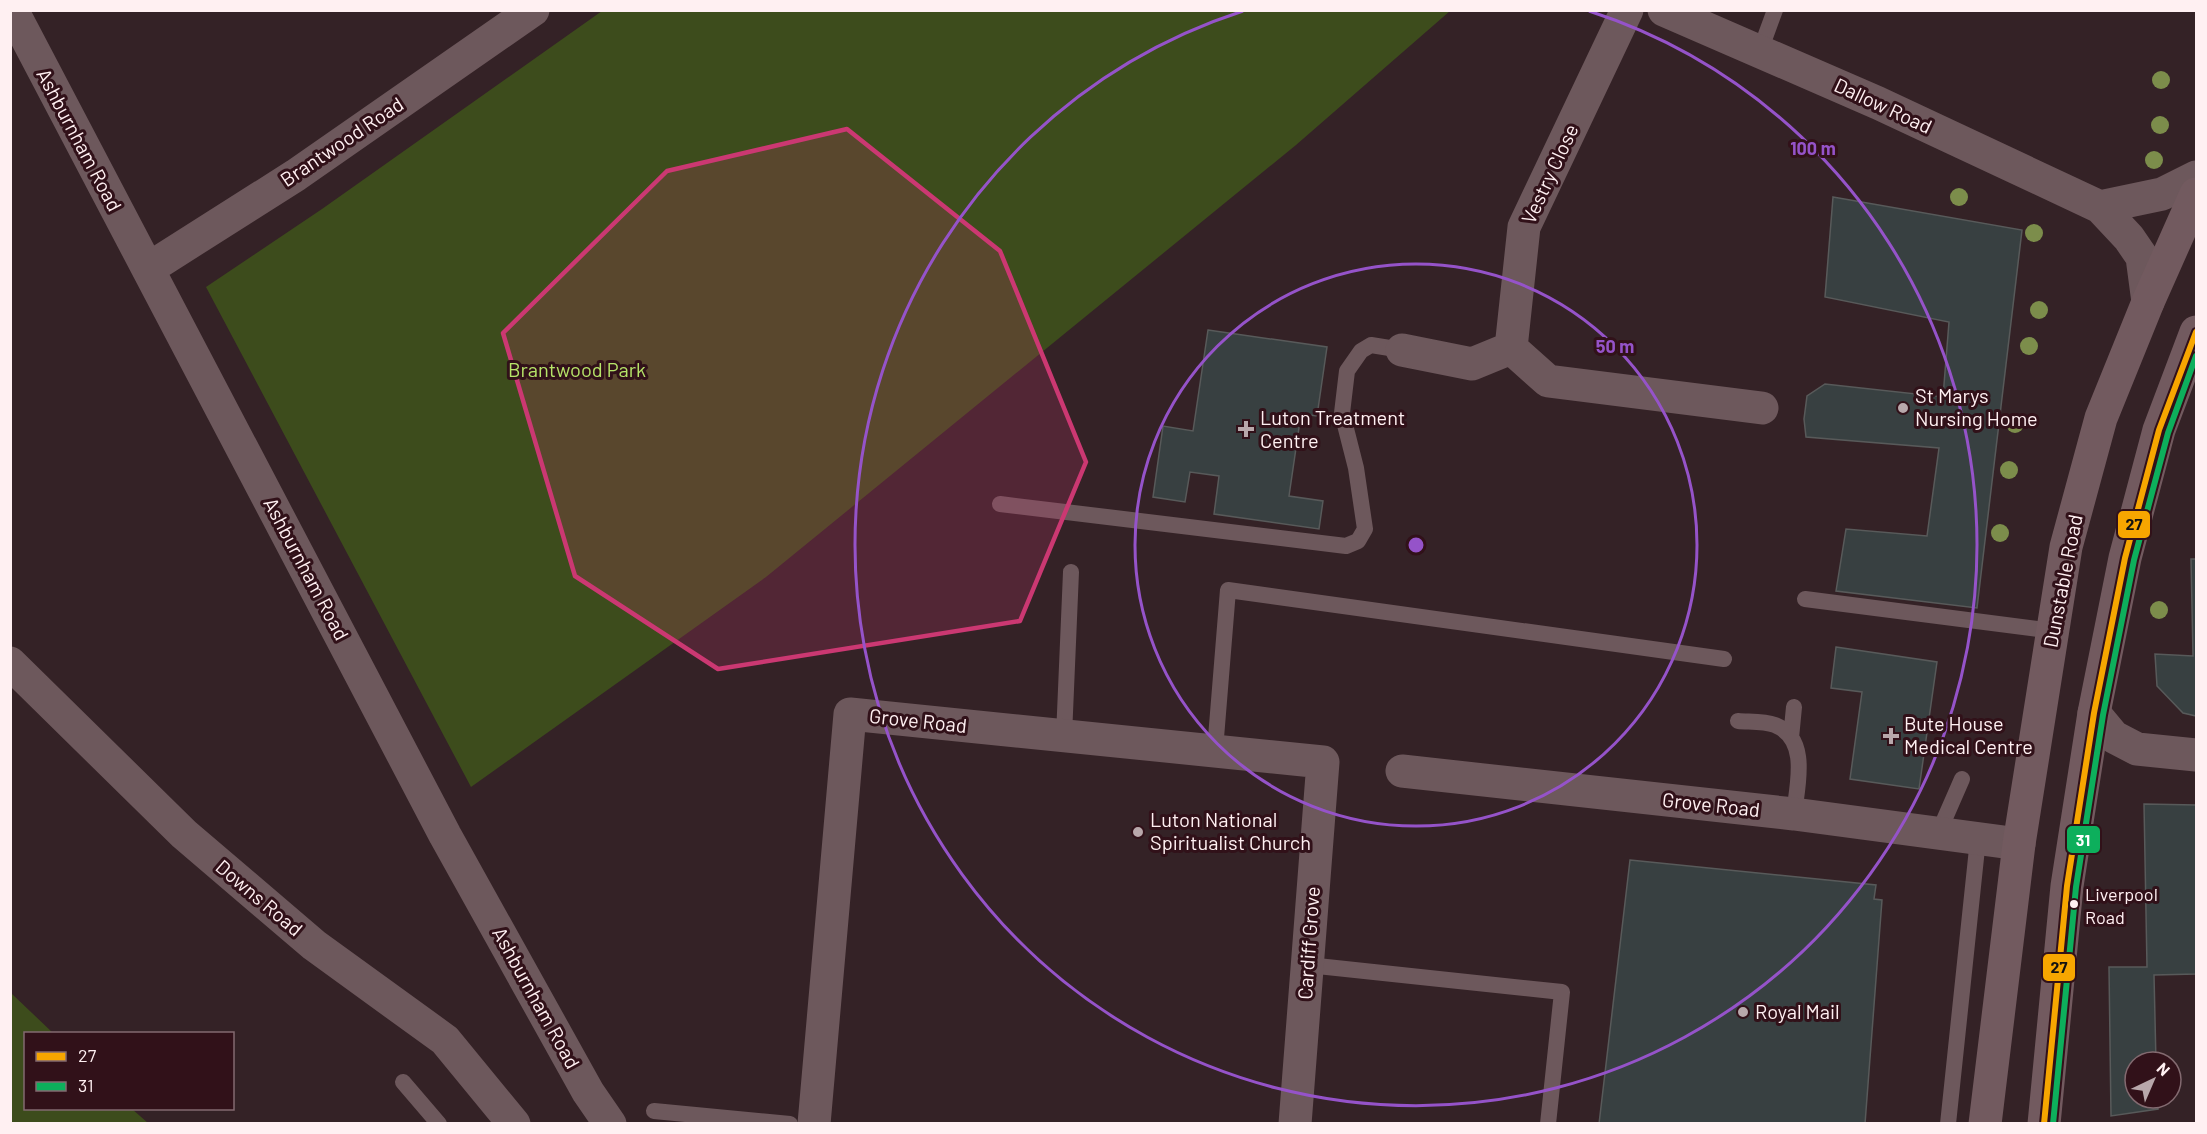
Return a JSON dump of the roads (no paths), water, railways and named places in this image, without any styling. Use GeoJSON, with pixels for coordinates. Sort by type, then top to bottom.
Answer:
{"type":"FeatureCollection","features":[{"type":"Feature","properties":{"kind":"highway","name":"Dunstable Road"},"geometry":{"type":"LineString","coordinates":[[1984,1124],[2019,844],[2066,547],[2101,418],[2148,302],[2196,194]]}},
{"type":"Feature","properties":{"kind":"highway"},"geometry":{"type":"LineString","coordinates":[[2048,1120],[2067,886],[2094,713],[2125,558],[2159,430],[2196,332]]}},
{"type":"Feature","properties":{"kind":"street","name":"Ashburnham Road"},"geometry":{"type":"LineString","coordinates":[[12,10],[445,835],[588,1092],[610,1124]]}},
{"type":"Feature","properties":{"kind":"street","name":"Brantwood Road"},"geometry":{"type":"LineString","coordinates":[[148,269],[296,175],[533,10]]}},
{"type":"Feature","properties":{"kind":"street","name":"Vestry Close"},"geometry":{"type":"LineString","coordinates":[[1511,348],[1524,227],[1627,10]]}},
{"type":"Feature","properties":{"kind":"street","name":"Dallow Road"},"geometry":{"type":"LineString","coordinates":[[1664,10],[1878,103],[2100,207],[2129,238],[2142,257],[2148,302]]}},
{"type":"Feature","properties":{"kind":"street"},"geometry":{"type":"LineString","coordinates":[[2100,207],[2162,194],[2196,177]]}},
{"type":"Feature","properties":{"kind":"street"},"geometry":{"type":"LineString","coordinates":[[1402,350],[1472,364],[1511,348],[1548,381],[1762,408]]}},
{"type":"Feature","properties":{"kind":"street","name":"Downs Road"},"geometry":{"type":"LineString","coordinates":[[10,663],[184,834],[314,945],[444,1040],[514,1124]]}},
{"type":"Feature","properties":{"kind":"street"},"geometry":{"type":"LineString","coordinates":[[2094,713],[2114,737],[2137,749],[2196,755]]}},
{"type":"Feature","properties":{"kind":"street","name":"Grove Road"},"geometry":{"type":"LineString","coordinates":[[814,1124],[850,714],[1323,762]]}},
{"type":"Feature","properties":{"kind":"street","name":"Cardiff Grove"},"geometry":{"type":"LineString","coordinates":[[1295,1124],[1323,762]]}},
{"type":"Feature","properties":{"kind":"street","name":"Grove Road"},"geometry":{"type":"LineString","coordinates":[[1402,771],[1794,814],[2019,844]]}},
{"type":"Feature","properties":{"kind":"lane"},"geometry":{"type":"LineString","coordinates":[[1760,51],[1775,10]]}},
{"type":"Feature","properties":{"kind":"lane"},"geometry":{"type":"LineString","coordinates":[[1000,504],[1346,546],[1358,542],[1365,529],[1356,468],[1342,413],[1347,371],[1361,351],[1371,345],[1402,350]]}},
{"type":"Feature","properties":{"kind":"lane"},"geometry":{"type":"LineString","coordinates":[[1064,736],[1071,572]]}},
{"type":"Feature","properties":{"kind":"lane"},"geometry":{"type":"LineString","coordinates":[[1215,750],[1228,590],[1724,658]]}},
{"type":"Feature","properties":{"kind":"lane"},"geometry":{"type":"LineString","coordinates":[[1805,599],[2053,631]]}},
{"type":"Feature","properties":{"kind":"lane"},"geometry":{"type":"LineString","coordinates":[[1791,738],[1794,707]]}},
{"type":"Feature","properties":{"kind":"lane"},"geometry":{"type":"LineString","coordinates":[[1738,721],[1774,725],[1791,738],[1799,755],[1794,814]]}},
{"type":"Feature","properties":{"kind":"lane"},"geometry":{"type":"LineString","coordinates":[[1938,834],[1962,779]]}},
{"type":"Feature","properties":{"kind":"lane"},"geometry":{"type":"LineString","coordinates":[[1948,1124],[1978,840]]}},
{"type":"Feature","properties":{"kind":"lane"},"geometry":{"type":"LineString","coordinates":[[1308,965],[1562,992],[1548,1124]]}},
{"type":"Feature","properties":{"kind":"lane"},"geometry":{"type":"LineString","coordinates":[[404,1082],[439,1124]]}},
{"type":"Feature","properties":{"kind":"lane"},"geometry":{"type":"LineString","coordinates":[[654,1111],[790,1124]]}},
{"type":"Feature","properties":{"kind":"place","name":"St Marys Nursing Home"},"geometry":{"type":"Point","coordinates":[1903,408]}},
{"type":"Feature","properties":{"kind":"place","name":"Luton Treatment Centre"},"geometry":{"type":"Point","coordinates":[1246,429]}},
{"type":"Feature","properties":{"kind":"place","name":"Bute House Medical Centre"},"geometry":{"type":"Point","coordinates":[1891,736]}},
{"type":"Feature","properties":{"kind":"place","name":"Luton National Spiritualist Church"},"geometry":{"type":"Point","coordinates":[1138,832]}},
{"type":"Feature","properties":{"kind":"place","name":"Liverpool Road"},"geometry":{"type":"Point","coordinates":[2074,904]}},
{"type":"Feature","properties":{"kind":"place","name":"Royal Mail"},"geometry":{"type":"Point","coordinates":[1743,1012]}},
{"type":"Feature","properties":{"kind":"park label","name":"Brantwood Park"},"geometry":{"type":"Point","coordinates":[577,370]}}]}
